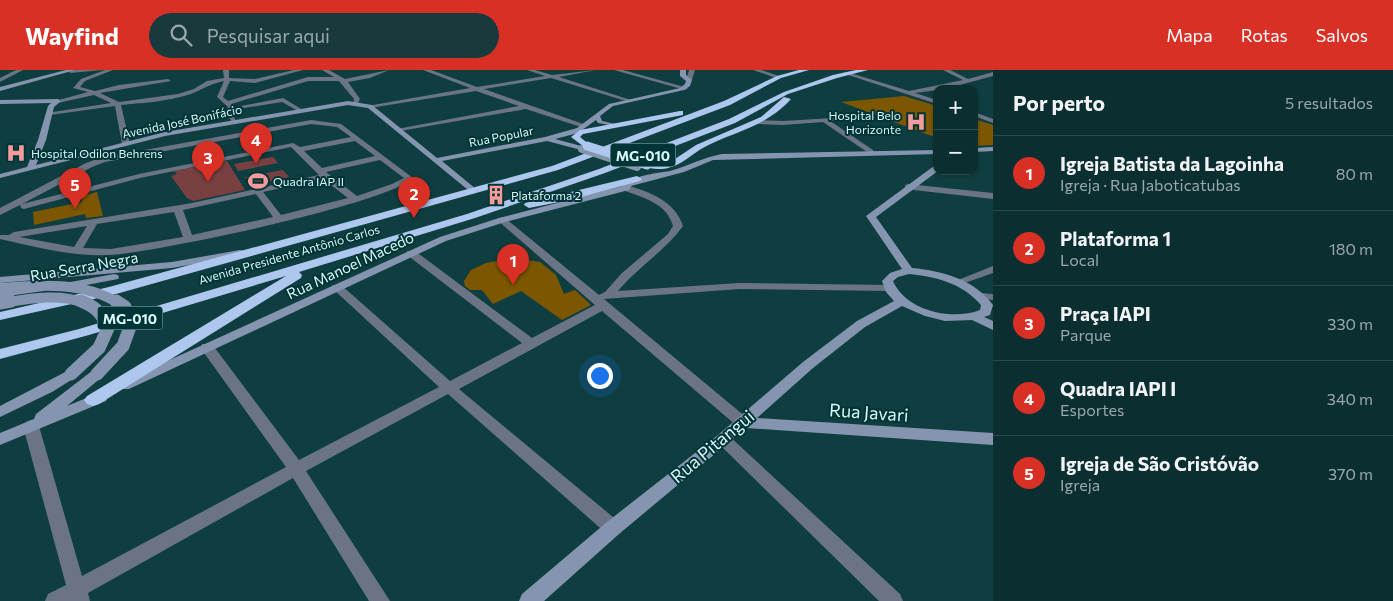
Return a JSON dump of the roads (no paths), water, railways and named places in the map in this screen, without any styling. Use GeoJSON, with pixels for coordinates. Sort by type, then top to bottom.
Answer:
{"type":"FeatureCollection","features":[{"type":"Feature","properties":{"kind":"highway","name":"Avenida Presidente Antônio Carlos"},"geometry":{"type":"LineString","coordinates":[[0,316],[111,291],[250,251],[473,191],[609,149],[746,93],[779,77],[806,70]]}},
{"type":"Feature","properties":{"kind":"highway","name":"Avenida Presidente Antônio Carlos"},"geometry":{"type":"LineString","coordinates":[[0,354],[84,332],[471,216],[602,171],[732,121],[786,92],[846,73],[865,70]]}},
{"type":"Feature","properties":{"kind":"highway"},"geometry":{"type":"LineString","coordinates":[[471,216],[574,196],[640,172],[675,163],[700,147],[758,122],[801,88]]}},
{"type":"Feature","properties":{"kind":"highway"},"geometry":{"type":"LineString","coordinates":[[640,172],[584,148],[575,137],[582,129],[662,117],[746,93]]}},
{"type":"Feature","properties":{"kind":"highway"},"geometry":{"type":"LineString","coordinates":[[93,400],[285,280],[328,258]]}},
{"type":"Feature","properties":{"kind":"street"},"geometry":{"type":"LineString","coordinates":[[0,80],[20,70]]}},
{"type":"Feature","properties":{"kind":"street"},"geometry":{"type":"LineString","coordinates":[[0,90],[71,70],[114,70]]}},
{"type":"Feature","properties":{"kind":"street"},"geometry":{"type":"LineString","coordinates":[[110,70],[76,85],[76,88],[93,92],[118,104]]}},
{"type":"Feature","properties":{"kind":"street"},"geometry":{"type":"LineString","coordinates":[[226,70],[226,82],[220,97],[230,106],[282,100],[300,110]]}},
{"type":"Feature","properties":{"kind":"street"},"geometry":{"type":"LineString","coordinates":[[271,70],[280,73]]}},
{"type":"Feature","properties":{"kind":"street"},"geometry":{"type":"LineString","coordinates":[[50,113],[179,96],[196,90],[209,82],[259,80],[280,73],[300,70]]}},
{"type":"Feature","properties":{"kind":"street"},"geometry":{"type":"LineString","coordinates":[[325,70],[342,80],[357,99],[354,104]]}},
{"type":"Feature","properties":{"kind":"street"},"geometry":{"type":"LineString","coordinates":[[230,106],[308,79],[342,80],[368,77],[386,70]]}},
{"type":"Feature","properties":{"kind":"street"},"geometry":{"type":"LineString","coordinates":[[426,70],[582,129],[606,107],[685,88],[692,70]]}},
{"type":"Feature","properties":{"kind":"street"},"geometry":{"type":"LineString","coordinates":[[530,70],[631,101]]}},
{"type":"Feature","properties":{"kind":"street"},"geometry":{"type":"LineString","coordinates":[[370,106],[593,70]]}},
{"type":"Feature","properties":{"kind":"street"},"geometry":{"type":"LineString","coordinates":[[617,70],[685,88]]}},
{"type":"Feature","properties":{"kind":"street"},"geometry":{"type":"LineString","coordinates":[[683,70],[683,76],[689,80]]}},
{"type":"Feature","properties":{"kind":"street"},"geometry":{"type":"LineString","coordinates":[[756,70],[779,77]]}},
{"type":"Feature","properties":{"kind":"street"},"geometry":{"type":"LineString","coordinates":[[946,70],[968,81]]}},
{"type":"Feature","properties":{"kind":"street"},"geometry":{"type":"LineString","coordinates":[[436,74],[450,71]]}},
{"type":"Feature","properties":{"kind":"street"},"geometry":{"type":"LineString","coordinates":[[846,73],[933,101]]}},
{"type":"Feature","properties":{"kind":"street"},"geometry":{"type":"LineString","coordinates":[[908,93],[993,74]]}},
{"type":"Feature","properties":{"kind":"street"},"geometry":{"type":"LineString","coordinates":[[0,102],[58,101],[93,92],[168,81]]}},
{"type":"Feature","properties":{"kind":"street"},"geometry":{"type":"LineString","coordinates":[[30,169],[51,106],[58,101]]}},
{"type":"Feature","properties":{"kind":"street"},"geometry":{"type":"LineString","coordinates":[[118,104],[126,144]]}},
{"type":"Feature","properties":{"kind":"street","name":"Avenida José Bonifácio"},"geometry":{"type":"LineString","coordinates":[[0,176],[126,144],[233,122],[338,104],[370,106]]}},
{"type":"Feature","properties":{"kind":"street"},"geometry":{"type":"LineString","coordinates":[[230,106],[228,113],[233,122]]}},
{"type":"Feature","properties":{"kind":"street"},"geometry":{"type":"LineString","coordinates":[[370,106],[473,191]]}},
{"type":"Feature","properties":{"kind":"street"},"geometry":{"type":"LineString","coordinates":[[400,129],[526,107]]}},
{"type":"Feature","properties":{"kind":"street"},"geometry":{"type":"LineString","coordinates":[[596,115],[600,122],[613,125]]}},
{"type":"Feature","properties":{"kind":"street"},"geometry":{"type":"LineString","coordinates":[[978,115],[993,120]]}},
{"type":"Feature","properties":{"kind":"street"},"geometry":{"type":"LineString","coordinates":[[758,122],[865,117]]}},
{"type":"Feature","properties":{"kind":"street"},"geometry":{"type":"LineString","coordinates":[[824,120],[870,152]]}},
{"type":"Feature","properties":{"kind":"street"},"geometry":{"type":"LineString","coordinates":[[0,212],[82,190],[152,162],[221,148],[312,122],[334,124],[357,138],[407,176],[408,180],[394,188],[278,218],[189,239],[118,252],[78,249],[1,237]]}},
{"type":"Feature","properties":{"kind":"street","name":"Rua Popular"},"geometry":{"type":"LineString","coordinates":[[437,160],[546,139],[582,129]]}},
{"type":"Feature","properties":{"kind":"street"},"geometry":{"type":"LineString","coordinates":[[0,212],[71,174],[104,160],[152,162],[221,148],[357,138]]}},
{"type":"Feature","properties":{"kind":"street"},"geometry":{"type":"LineString","coordinates":[[546,139],[584,148]]}},
{"type":"Feature","properties":{"kind":"street"},"geometry":{"type":"LineString","coordinates":[[293,144],[322,173],[355,198]]}},
{"type":"Feature","properties":{"kind":"street"},"geometry":{"type":"LineString","coordinates":[[978,150],[993,149]]}},
{"type":"Feature","properties":{"kind":"street","name":"Rua Manoel Macedo"},"geometry":{"type":"LineString","coordinates":[[0,439],[93,400],[444,239],[502,220],[626,188],[640,172],[682,170],[705,158],[753,155],[933,152]]}},
{"type":"Feature","properties":{"kind":"street"},"geometry":{"type":"LineString","coordinates":[[1,237],[178,209],[258,191],[381,157]]}},
{"type":"Feature","properties":{"kind":"street"},"geometry":{"type":"LineString","coordinates":[[909,271],[871,216],[908,187],[933,171]]}},
{"type":"Feature","properties":{"kind":"street"},"geometry":{"type":"LineString","coordinates":[[71,174],[82,190]]}},
{"type":"Feature","properties":{"kind":"street"},"geometry":{"type":"LineString","coordinates":[[908,187],[993,196]]}},
{"type":"Feature","properties":{"kind":"street"},"geometry":{"type":"LineString","coordinates":[[55,601],[78,595],[296,469],[531,344],[603,299],[626,274],[671,236],[678,226],[677,216],[670,206],[626,188]]}},
{"type":"Feature","properties":{"kind":"street"},"geometry":{"type":"LineString","coordinates":[[258,191],[278,218]]}},
{"type":"Feature","properties":{"kind":"street"},"geometry":{"type":"LineString","coordinates":[[178,209],[189,239]]}},
{"type":"Feature","properties":{"kind":"street"},"geometry":{"type":"LineString","coordinates":[[502,220],[603,299],[742,422]]}},
{"type":"Feature","properties":{"kind":"street"},"geometry":{"type":"LineString","coordinates":[[78,249],[93,223]]}},
{"type":"Feature","properties":{"kind":"street","name":"Rua Serra Negra"},"geometry":{"type":"LineString","coordinates":[[0,294],[91,282],[250,251]]}},
{"type":"Feature","properties":{"kind":"street"},"geometry":{"type":"LineString","coordinates":[[411,253],[531,344]]}},
{"type":"Feature","properties":{"kind":"street","name":"Rua Serra Negra"},"geometry":{"type":"LineString","coordinates":[[0,280],[172,265]]}},
{"type":"Feature","properties":{"kind":"street"},"geometry":{"type":"LineString","coordinates":[[959,282],[993,270]]}},
{"type":"Feature","properties":{"kind":"street"},"geometry":{"type":"LineString","coordinates":[[909,271],[934,274],[959,282],[980,296],[987,305],[986,312],[977,318],[961,320],[941,317],[902,302],[888,288],[887,281],[891,276],[909,271]]}},
{"type":"Feature","properties":{"kind":"street"},"geometry":{"type":"LineString","coordinates":[[0,288],[28,285],[62,285],[103,293],[120,303],[130,320],[129,334],[119,352],[97,374],[31,426],[78,595]]}},
{"type":"Feature","properties":{"kind":"street"},"geometry":{"type":"LineString","coordinates":[[603,299],[739,286],[888,288]]}},
{"type":"Feature","properties":{"kind":"street"},"geometry":{"type":"LineString","coordinates":[[337,287],[448,388],[613,528]]}},
{"type":"Feature","properties":{"kind":"street"},"geometry":{"type":"LineString","coordinates":[[980,296],[993,296]]}},
{"type":"Feature","properties":{"kind":"street"},"geometry":{"type":"LineString","coordinates":[[0,303],[35,298],[66,298],[86,303],[103,315],[108,328],[102,342],[86,361],[71,374],[47,390],[0,412]]}},
{"type":"Feature","properties":{"kind":"street","name":"Rua Pitangui"},"geometry":{"type":"LineString","coordinates":[[529,601],[613,528],[861,324],[902,302]]}},
{"type":"Feature","properties":{"kind":"street"},"geometry":{"type":"LineString","coordinates":[[977,318],[993,326]]}},
{"type":"Feature","properties":{"kind":"street"},"geometry":{"type":"LineString","coordinates":[[207,347],[296,469],[380,601]]}},
{"type":"Feature","properties":{"kind":"street","name":"Rua Javari"},"geometry":{"type":"LineString","coordinates":[[742,422],[993,439]]}},
{"type":"Feature","properties":{"kind":"street"},"geometry":{"type":"LineString","coordinates":[[723,439],[893,601]]}},
{"type":"Feature","properties":{"kind":"place","name":"Hospital Belo Horizonte"},"geometry":{"type":"Point","coordinates":[916,122]}},
{"type":"Feature","properties":{"kind":"place","name":"Hospital Odilon Behrens"},"geometry":{"type":"Point","coordinates":[16,153]}},
{"type":"Feature","properties":{"kind":"place","name":"Quadra IAPI I"},"geometry":{"type":"Point","coordinates":[256,164]}},
{"type":"Feature","properties":{"kind":"place","name":"Quadra IAP II"},"geometry":{"type":"Point","coordinates":[258,181]}},
{"type":"Feature","properties":{"kind":"place","name":"Praça IAPI"},"geometry":{"type":"Point","coordinates":[208,182]}},
{"type":"Feature","properties":{"kind":"place","name":"Plataforma 2"},"geometry":{"type":"Point","coordinates":[496,195]}},
{"type":"Feature","properties":{"kind":"place","name":"Igreja de São Cristóvão"},"geometry":{"type":"Point","coordinates":[75,209]}},
{"type":"Feature","properties":{"kind":"place","name":"Plataforma 1"},"geometry":{"type":"Point","coordinates":[414,218]}},
{"type":"Feature","properties":{"kind":"place","name":"Igreja Batista da Lagoinha"},"geometry":{"type":"Point","coordinates":[513,285]}}]}
